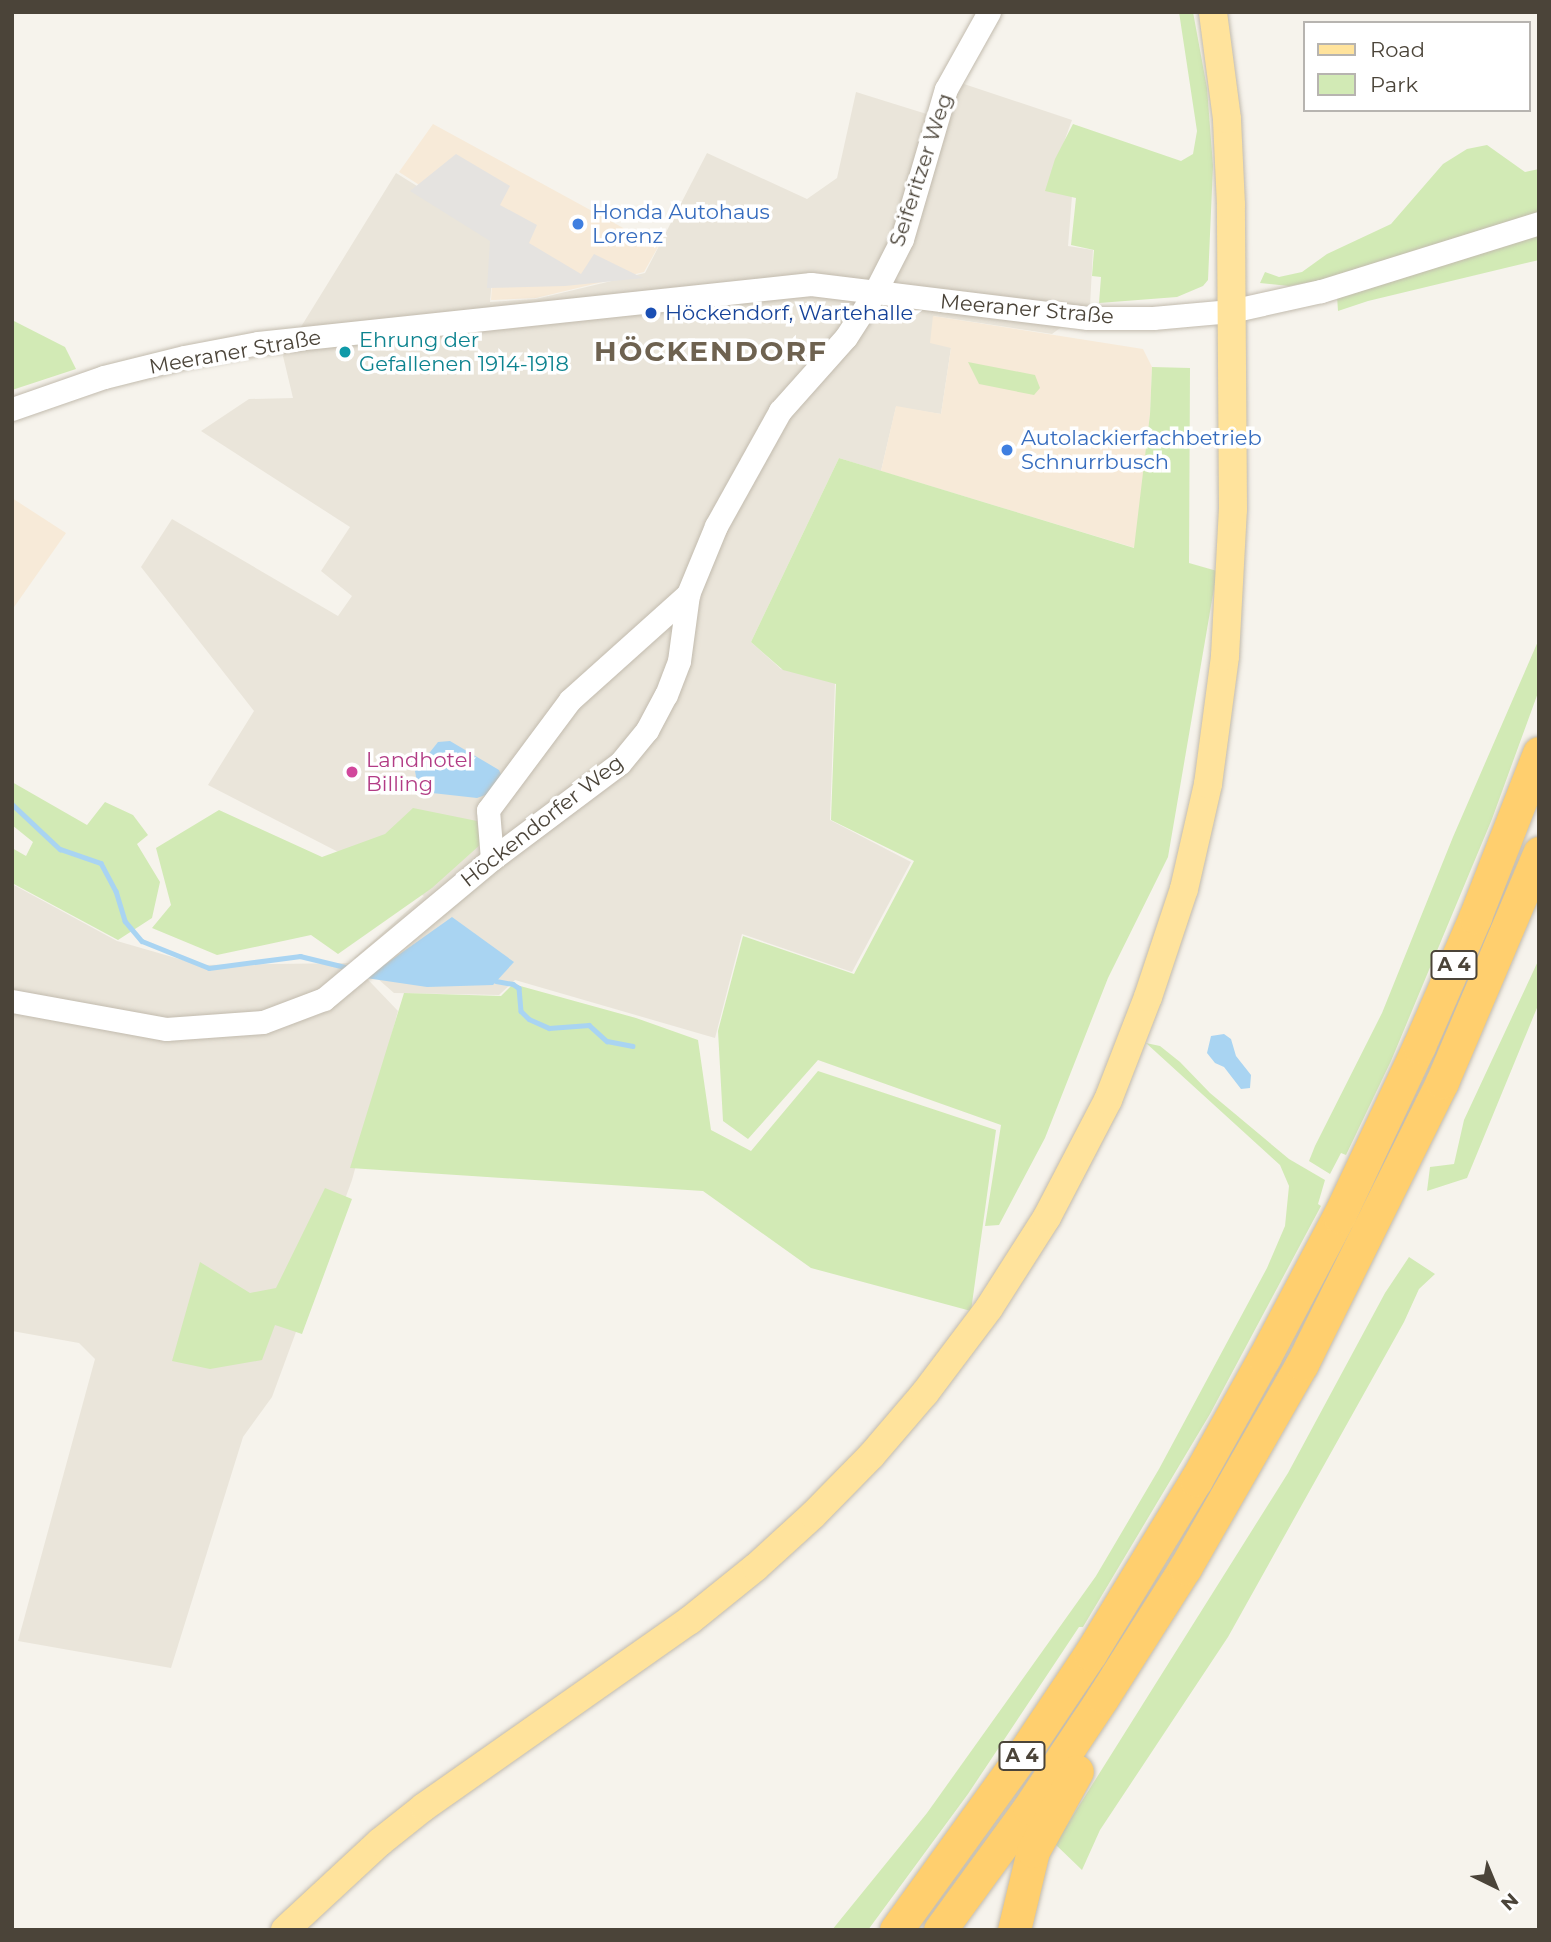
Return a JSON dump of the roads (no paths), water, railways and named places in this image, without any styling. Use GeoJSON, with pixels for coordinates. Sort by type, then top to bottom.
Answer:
{"type":"FeatureCollection","features":[{"type":"Feature","properties":{"kind":"highway","name":"A 4"},"geometry":{"type":"LineString","coordinates":[[896,1930],[1021,1757],[1138,1577],[1264,1358],[1361,1172],[1475,917],[1539,753]]}},
{"type":"Feature","properties":{"kind":"highway","name":"A 4"},"geometry":{"type":"LineString","coordinates":[[940,1930],[1029,1808],[1103,1697],[1229,1493],[1302,1364],[1375,1223],[1442,1082],[1539,853]]}},
{"type":"Feature","properties":{"kind":"highway"},"geometry":{"type":"LineString","coordinates":[[1014,1930],[1033,1851],[1091,1744],[1103,1697]]}},
{"type":"Feature","properties":{"kind":"main road"},"geometry":{"type":"LineString","coordinates":[[285,1930],[380,1842],[424,1807],[624,1668],[756,1567],[871,1456],[925,1393],[981,1319],[1047,1217],[1108,1100],[1148,997],[1190,863],[1208,784],[1219,715],[1231,569],[1231,311],[1227,119],[1213,12]]}},
{"type":"Feature","properties":{"kind":"street","name":"Seiferitzer Weg"},"geometry":{"type":"LineString","coordinates":[[875,292],[902,239],[946,89],[989,12]]}},
{"type":"Feature","properties":{"kind":"street","name":"Meeraner Straße"},"geometry":{"type":"LineString","coordinates":[[12,409],[104,377],[184,357],[268,342],[811,284],[1088,318],[1153,318],[1231,311],[1321,291],[1539,223]]}},
{"type":"Feature","properties":{"kind":"street","name":"Höckendorfer Weg"},"geometry":{"type":"LineString","coordinates":[[12,1000],[166,1029],[263,1022],[324,999],[492,859],[620,763],[647,730],[666,695],[679,660],[688,594],[716,526],[780,411],[846,337],[875,292]]}},
{"type":"Feature","properties":{"kind":"street"},"geometry":{"type":"LineString","coordinates":[[492,859],[488,810],[569,699],[688,594]]}},
{"type":"Feature","properties":{"kind":"water"},"geometry":{"type":"Polygon","coordinates":[[[450,741],[499,770],[504,781],[497,791],[477,798],[432,793],[417,782],[415,771],[438,742],[450,741]]]}},
{"type":"Feature","properties":{"kind":"water"},"geometry":{"type":"Polygon","coordinates":[[[452,917],[514,962],[493,985],[427,987],[366,978],[452,917]]]}},
{"type":"Feature","properties":{"kind":"water"},"geometry":{"type":"Polygon","coordinates":[[[1224,1034],[1231,1039],[1236,1056],[1251,1075],[1250,1088],[1241,1089],[1224,1067],[1215,1063],[1207,1053],[1211,1036],[1224,1034]]]}},
{"type":"Feature","properties":{"kind":"waterway"},"geometry":{"type":"LineString","coordinates":[[12,804],[60,849],[101,863],[116,891],[125,921],[142,941],[209,968],[300,956],[345,967]]}},
{"type":"Feature","properties":{"kind":"waterway"},"geometry":{"type":"LineString","coordinates":[[496,981],[519,988],[521,1011],[529,1019],[549,1028],[589,1025],[607,1041],[633,1046]]}},
{"type":"Feature","properties":{"kind":"place","name":"Honda Autohaus Lorenz"},"geometry":{"type":"Point","coordinates":[578,224]}},
{"type":"Feature","properties":{"kind":"place","name":"Höckendorf, Wartehalle"},"geometry":{"type":"Point","coordinates":[651,313]}},
{"type":"Feature","properties":{"kind":"place","name":"Ehrung der Gefallenen 1914-1918"},"geometry":{"type":"Point","coordinates":[345,352]}},
{"type":"Feature","properties":{"kind":"place","name":"Autolackierfachbetrieb Schnurrbusch"},"geometry":{"type":"Point","coordinates":[1007,450]}},
{"type":"Feature","properties":{"kind":"place","name":"Landhotel Billing"},"geometry":{"type":"Point","coordinates":[352,772]}},
{"type":"Feature","properties":{"kind":"district","name":"HÖCKENDORF"},"geometry":{"type":"Point","coordinates":[711,351]}}]}
